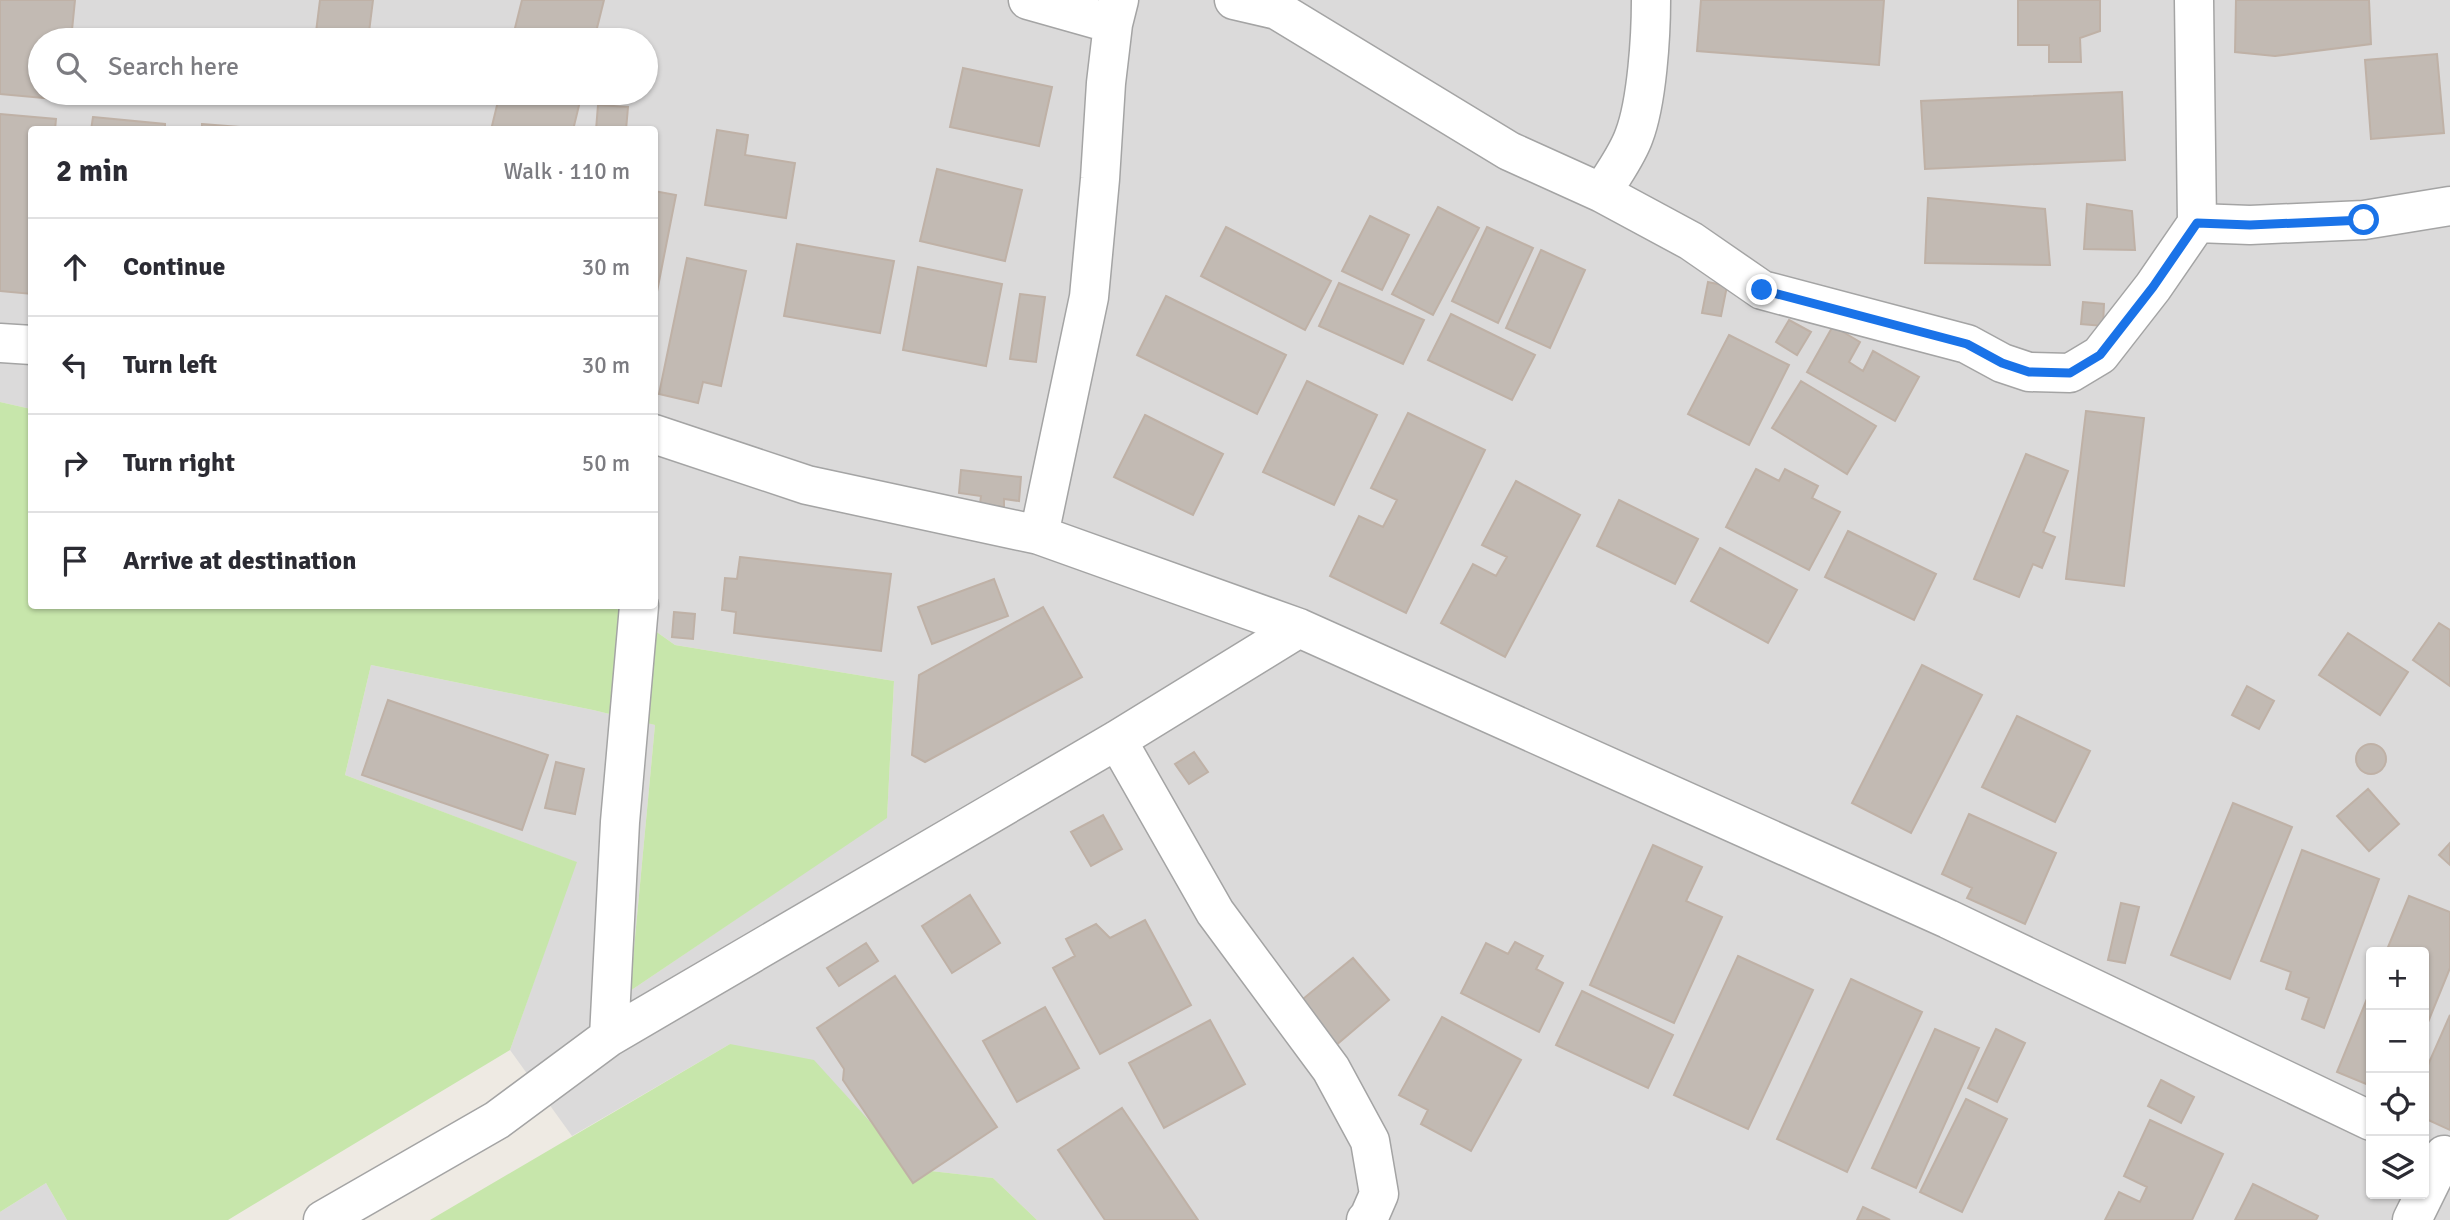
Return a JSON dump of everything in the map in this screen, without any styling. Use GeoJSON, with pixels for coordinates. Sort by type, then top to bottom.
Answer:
{"type":"FeatureCollection","features":[{"type":"Feature","properties":{"kind":"street"},"geometry":{"type":"LineString","coordinates":[[1028,0],[1116,12],[1106,83],[1089,297],[1039,535]]}},
{"type":"Feature","properties":{"kind":"street"},"geometry":{"type":"LineString","coordinates":[[1234,0],[1277,10],[1509,151],[1602,193],[1691,241],[1762,290],[1967,344],[2002,363],[2029,372],[2070,373],[2100,355],[2153,287],[2197,223],[2194,0]]}},
{"type":"Feature","properties":{"kind":"street"},"geometry":{"type":"LineString","coordinates":[[1602,193],[1634,135],[1644,91],[1651,0]]}},
{"type":"Feature","properties":{"kind":"street"},"geometry":{"type":"LineString","coordinates":[[2197,223],[2250,225],[2364,220],[2450,206]]}},
{"type":"Feature","properties":{"kind":"street"},"geometry":{"type":"LineString","coordinates":[[0,343],[28,345]]}},
{"type":"Feature","properties":{"kind":"street"},"geometry":{"type":"LineString","coordinates":[[658,435],[807,485],[1039,535],[1299,628],[1948,919],[2366,1119]]}},
{"type":"Feature","properties":{"kind":"street"},"geometry":{"type":"LineString","coordinates":[[609,1037],[620,822],[639,609]]}},
{"type":"Feature","properties":{"kind":"street"},"geometry":{"type":"LineString","coordinates":[[323,1220],[497,1120],[609,1037],[1117,740],[1299,628]]}},
{"type":"Feature","properties":{"kind":"street"},"geometry":{"type":"LineString","coordinates":[[1117,740],[1215,912],[1331,1069],[1370,1141],[1379,1194],[1366,1220]]}},
{"type":"Feature","properties":{"kind":"street"},"geometry":{"type":"LineString","coordinates":[[2412,1220],[2439,1153]]}},
{"type":"Feature","properties":{"kind":"shaded area"},"geometry":{"type":"Polygon","coordinates":[[[0,0],[2450,0],[2450,1220],[1037,1220],[993,1178],[913,1169],[730,1044],[572,1136],[510,1050],[576,862],[345,775],[371,665],[655,725],[630,991],[887,817],[894,681],[675,645],[627,611],[617,609],[658,609],[658,126],[28,126],[28,408],[0,402],[0,0]]]}},
{"type":"Feature","properties":{"kind":"shaded area"},"geometry":{"type":"Polygon","coordinates":[[[46,1183],[67,1220],[0,1220],[0,1212],[46,1183]]]}},
{"type":"Feature","properties":{"kind":"green space"},"geometry":{"type":"Polygon","coordinates":[[[0,402],[28,408],[28,609],[617,609],[627,611],[675,645],[894,681],[887,818],[630,991],[655,725],[371,665],[345,775],[577,862],[510,1050],[228,1220],[67,1220],[46,1183],[0,1212],[0,402]]]}},
{"type":"Feature","properties":{"kind":"green space"},"geometry":{"type":"Polygon","coordinates":[[[730,1044],[814,1060],[913,1169],[993,1178],[1037,1220],[430,1220],[730,1044]]]}},
{"type":"Feature","properties":{"kind":"building"},"geometry":{"type":"Polygon","coordinates":[[[0,0],[75,0],[72,28],[28,28],[28,97],[0,94],[0,0]]]}},
{"type":"Feature","properties":{"kind":"building"},"geometry":{"type":"Polygon","coordinates":[[[320,0],[373,0],[370,28],[316,28],[320,0]]]}},
{"type":"Feature","properties":{"kind":"building"},"geometry":{"type":"Polygon","coordinates":[[[522,0],[604,0],[597,28],[515,28],[522,0]]]}},
{"type":"Feature","properties":{"kind":"building"},"geometry":{"type":"Polygon","coordinates":[[[1701,0],[1884,0],[1879,65],[1697,51],[1701,0]]]}},
{"type":"Feature","properties":{"kind":"building"},"geometry":{"type":"Polygon","coordinates":[[[2018,0],[2100,0],[2100,31],[2080,38],[2081,62],[2049,62],[2049,45],[2018,45],[2018,0]]]}},
{"type":"Feature","properties":{"kind":"building"},"geometry":{"type":"Polygon","coordinates":[[[2236,0],[2369,0],[2371,44],[2275,56],[2235,52],[2236,0]]]}},
{"type":"Feature","properties":{"kind":"building"},"geometry":{"type":"Polygon","coordinates":[[[2437,54],[2444,133],[2371,139],[2365,60],[2437,54]]]}},
{"type":"Feature","properties":{"kind":"building"},"geometry":{"type":"Polygon","coordinates":[[[963,68],[1052,87],[1039,146],[950,127],[963,68]]]}},
{"type":"Feature","properties":{"kind":"building"},"geometry":{"type":"Polygon","coordinates":[[[2122,92],[2125,160],[1925,169],[1921,101],[2122,92]]]}},
{"type":"Feature","properties":{"kind":"building"},"geometry":{"type":"Polygon","coordinates":[[[497,105],[579,105],[574,126],[492,126],[497,105]]]}},
{"type":"Feature","properties":{"kind":"building"},"geometry":{"type":"Polygon","coordinates":[[[598,105],[628,107],[626,126],[596,126],[598,105]]]}},
{"type":"Feature","properties":{"kind":"building"},"geometry":{"type":"Polygon","coordinates":[[[0,114],[56,119],[55,126],[28,126],[28,294],[0,291],[0,114]]]}},
{"type":"Feature","properties":{"kind":"building"},"geometry":{"type":"Polygon","coordinates":[[[93,117],[165,124],[165,126],[92,126],[93,117]]]}},
{"type":"Feature","properties":{"kind":"building"},"geometry":{"type":"Polygon","coordinates":[[[717,130],[748,135],[745,155],[795,163],[786,218],[705,205],[717,130]]]}},
{"type":"Feature","properties":{"kind":"building"},"geometry":{"type":"Polygon","coordinates":[[[937,169],[1022,190],[1005,261],[920,241],[937,169]]]}},
{"type":"Feature","properties":{"kind":"building"},"geometry":{"type":"Polygon","coordinates":[[[658,192],[676,195],[658,287],[658,192]]]}},
{"type":"Feature","properties":{"kind":"building"},"geometry":{"type":"Polygon","coordinates":[[[1928,198],[2045,209],[2050,265],[1925,263],[1928,198]]]}},
{"type":"Feature","properties":{"kind":"building"},"geometry":{"type":"Polygon","coordinates":[[[2087,204],[2132,211],[2135,250],[2084,249],[2087,204]]]}},
{"type":"Feature","properties":{"kind":"building"},"geometry":{"type":"Polygon","coordinates":[[[1438,207],[1479,228],[1433,315],[1392,294],[1438,207]]]}},
{"type":"Feature","properties":{"kind":"building"},"geometry":{"type":"Polygon","coordinates":[[[1370,216],[1409,235],[1382,290],[1342,271],[1370,216]]]}},
{"type":"Feature","properties":{"kind":"building"},"geometry":{"type":"Polygon","coordinates":[[[1226,227],[1331,281],[1305,330],[1201,276],[1226,227]]]}},
{"type":"Feature","properties":{"kind":"building"},"geometry":{"type":"Polygon","coordinates":[[[1487,227],[1533,248],[1498,323],[1452,301],[1487,227]]]}},
{"type":"Feature","properties":{"kind":"building"},"geometry":{"type":"Polygon","coordinates":[[[797,244],[894,261],[880,333],[784,316],[797,244]]]}},
{"type":"Feature","properties":{"kind":"building"},"geometry":{"type":"Polygon","coordinates":[[[1541,250],[1585,270],[1550,348],[1506,328],[1541,250]]]}},
{"type":"Feature","properties":{"kind":"building"},"geometry":{"type":"Polygon","coordinates":[[[687,258],[746,271],[721,386],[703,382],[698,403],[659,394],[687,258]]]}},
{"type":"Feature","properties":{"kind":"building"},"geometry":{"type":"Polygon","coordinates":[[[918,267],[1002,284],[986,366],[903,350],[918,267]]]}},
{"type":"Feature","properties":{"kind":"building"},"geometry":{"type":"Polygon","coordinates":[[[1708,282],[1727,286],[1721,316],[1702,313],[1708,282]]]}},
{"type":"Feature","properties":{"kind":"building"},"geometry":{"type":"Polygon","coordinates":[[[1339,283],[1424,320],[1403,364],[1319,326],[1339,283]]]}},
{"type":"Feature","properties":{"kind":"building"},"geometry":{"type":"Polygon","coordinates":[[[1020,294],[1045,297],[1036,362],[1010,359],[1020,294]]]}},
{"type":"Feature","properties":{"kind":"building"},"geometry":{"type":"Polygon","coordinates":[[[1166,296],[1286,355],[1257,414],[1137,355],[1166,296]]]}},
{"type":"Feature","properties":{"kind":"building"},"geometry":{"type":"Polygon","coordinates":[[[2083,302],[2104,304],[2103,326],[2081,324],[2083,302]]]}},
{"type":"Feature","properties":{"kind":"building"},"geometry":{"type":"Polygon","coordinates":[[[1451,314],[1535,355],[1512,400],[1428,360],[1451,314]]]}},
{"type":"Feature","properties":{"kind":"building"},"geometry":{"type":"Polygon","coordinates":[[[1789,320],[1811,332],[1797,355],[1776,342],[1789,320]]]}},
{"type":"Feature","properties":{"kind":"building"},"geometry":{"type":"Polygon","coordinates":[[[1833,326],[1860,342],[1849,362],[1863,371],[1873,351],[1919,377],[1895,421],[1807,372],[1833,326]]]}},
{"type":"Feature","properties":{"kind":"building"},"geometry":{"type":"Polygon","coordinates":[[[1729,335],[1789,365],[1749,445],[1688,414],[1729,335]]]}},
{"type":"Feature","properties":{"kind":"building"},"geometry":{"type":"Polygon","coordinates":[[[1307,381],[1377,415],[1334,505],[1263,472],[1307,381]]]}},
{"type":"Feature","properties":{"kind":"building"},"geometry":{"type":"Polygon","coordinates":[[[1801,381],[1876,426],[1847,474],[1772,428],[1801,381]]]}},
{"type":"Feature","properties":{"kind":"building"},"geometry":{"type":"Polygon","coordinates":[[[2086,411],[2144,418],[2124,586],[2066,579],[2086,411]]]}},
{"type":"Feature","properties":{"kind":"building"},"geometry":{"type":"Polygon","coordinates":[[[1408,413],[1485,450],[1406,613],[1330,576],[1359,516],[1383,527],[1397,500],[1371,488],[1408,413]]]}},
{"type":"Feature","properties":{"kind":"building"},"geometry":{"type":"Polygon","coordinates":[[[1145,415],[1223,454],[1193,515],[1114,477],[1145,415]]]}},
{"type":"Feature","properties":{"kind":"building"},"geometry":{"type":"Polygon","coordinates":[[[2026,454],[2068,471],[2043,532],[2055,537],[2042,568],[2033,564],[2019,597],[1974,579],[2026,454]]]}},
{"type":"Feature","properties":{"kind":"building"},"geometry":{"type":"Polygon","coordinates":[[[1756,469],[1779,481],[1785,469],[1818,486],[1812,498],[1840,512],[1809,570],[1726,527],[1756,469]]]}},
{"type":"Feature","properties":{"kind":"building"},"geometry":{"type":"Polygon","coordinates":[[[961,470],[1021,477],[1019,501],[1004,499],[1004,507],[980,504],[981,496],[959,493],[961,470]]]}},
{"type":"Feature","properties":{"kind":"building"},"geometry":{"type":"Polygon","coordinates":[[[1516,481],[1580,515],[1505,657],[1441,623],[1473,564],[1496,576],[1507,557],[1482,545],[1516,481]]]}},
{"type":"Feature","properties":{"kind":"building"},"geometry":{"type":"Polygon","coordinates":[[[1619,500],[1698,539],[1675,584],[1597,546],[1619,500]]]}},
{"type":"Feature","properties":{"kind":"building"},"geometry":{"type":"Polygon","coordinates":[[[1848,531],[1936,574],[1914,620],[1825,577],[1848,531]]]}},
{"type":"Feature","properties":{"kind":"building"},"geometry":{"type":"Polygon","coordinates":[[[1720,548],[1797,590],[1768,643],[1691,601],[1720,548]]]}},
{"type":"Feature","properties":{"kind":"building"},"geometry":{"type":"Polygon","coordinates":[[[740,557],[891,574],[881,651],[734,633],[736,612],[722,610],[725,578],[737,579],[740,557]]]}},
{"type":"Feature","properties":{"kind":"building"},"geometry":{"type":"Polygon","coordinates":[[[994,579],[1008,616],[932,644],[918,607],[994,579]]]}},
{"type":"Feature","properties":{"kind":"building"},"geometry":{"type":"Polygon","coordinates":[[[1043,607],[1082,677],[925,762],[912,755],[919,675],[1043,607]]]}},
{"type":"Feature","properties":{"kind":"building"},"geometry":{"type":"Polygon","coordinates":[[[674,612],[695,614],[693,639],[672,637],[674,612]]]}},
{"type":"Feature","properties":{"kind":"building"},"geometry":{"type":"Polygon","coordinates":[[[2439,623],[2450,630],[2450,686],[2413,660],[2439,623]]]}},
{"type":"Feature","properties":{"kind":"building"},"geometry":{"type":"Polygon","coordinates":[[[2348,633],[2408,672],[2380,715],[2319,675],[2348,633]]]}},
{"type":"Feature","properties":{"kind":"building"},"geometry":{"type":"Polygon","coordinates":[[[1922,665],[1982,695],[1911,833],[1852,803],[1922,665]]]}},
{"type":"Feature","properties":{"kind":"building"},"geometry":{"type":"Polygon","coordinates":[[[2247,686],[2274,701],[2259,729],[2232,715],[2247,686]]]}},
{"type":"Feature","properties":{"kind":"building"},"geometry":{"type":"Polygon","coordinates":[[[388,700],[548,755],[522,830],[362,775],[388,700]]]}},
{"type":"Feature","properties":{"kind":"building"},"geometry":{"type":"Polygon","coordinates":[[[2017,716],[2090,751],[2055,822],[1982,787],[2017,716]]]}},
{"type":"Feature","properties":{"kind":"building"},"geometry":{"type":"Polygon","coordinates":[[[2371,744],[2381,749],[2386,759],[2381,769],[2371,774],[2361,769],[2356,759],[2361,749],[2371,744]]]}},
{"type":"Feature","properties":{"kind":"building"},"geometry":{"type":"Polygon","coordinates":[[[1194,752],[1208,772],[1189,784],[1175,764],[1194,752]]]}},
{"type":"Feature","properties":{"kind":"building"},"geometry":{"type":"Polygon","coordinates":[[[556,762],[584,769],[575,814],[545,808],[556,762]]]}},
{"type":"Feature","properties":{"kind":"building"},"geometry":{"type":"Polygon","coordinates":[[[2368,789],[2399,824],[2369,851],[2337,816],[2368,789]]]}},
{"type":"Feature","properties":{"kind":"building"},"geometry":{"type":"Polygon","coordinates":[[[2233,803],[2292,827],[2230,979],[2171,955],[2233,803]]]}},
{"type":"Feature","properties":{"kind":"building"},"geometry":{"type":"Polygon","coordinates":[[[1969,814],[2056,853],[2025,924],[1967,898],[1972,888],[1942,874],[1969,814]]]}},
{"type":"Feature","properties":{"kind":"building"},"geometry":{"type":"Polygon","coordinates":[[[1103,815],[1122,849],[1091,866],[1071,832],[1103,815]]]}},
{"type":"Feature","properties":{"kind":"building"},"geometry":{"type":"Polygon","coordinates":[[[2450,843],[2450,865],[2439,855],[2450,843]]]}},
{"type":"Feature","properties":{"kind":"building"},"geometry":{"type":"Polygon","coordinates":[[[1653,845],[1702,867],[1686,901],[1722,917],[1674,1023],[1590,985],[1653,845]]]}},
{"type":"Feature","properties":{"kind":"building"},"geometry":{"type":"Polygon","coordinates":[[[2302,850],[2379,879],[2324,1028],[2302,1019],[2309,998],[2286,989],[2291,972],[2261,961],[2302,850]]]}},
{"type":"Feature","properties":{"kind":"building"},"geometry":{"type":"Polygon","coordinates":[[[970,895],[1000,943],[952,973],[922,926],[970,895]]]}},
{"type":"Feature","properties":{"kind":"building"},"geometry":{"type":"Polygon","coordinates":[[[2409,896],[2450,912],[2450,968],[2429,1020],[2429,947],[2388,947],[2409,896]]]}},
{"type":"Feature","properties":{"kind":"building"},"geometry":{"type":"Polygon","coordinates":[[[2121,903],[2139,907],[2125,963],[2108,960],[2121,903]]]}},
{"type":"Feature","properties":{"kind":"building"},"geometry":{"type":"Polygon","coordinates":[[[1145,920],[1191,1005],[1100,1054],[1053,968],[1075,956],[1066,939],[1096,924],[1110,938],[1145,920]]]}},
{"type":"Feature","properties":{"kind":"building"},"geometry":{"type":"Polygon","coordinates":[[[1515,942],[1543,956],[1536,969],[1563,983],[1539,1032],[1461,993],[1486,943],[1508,954],[1515,942]]]}},
{"type":"Feature","properties":{"kind":"building"},"geometry":{"type":"Polygon","coordinates":[[[866,943],[878,961],[839,986],[827,968],[866,943]]]}},
{"type":"Feature","properties":{"kind":"building"},"geometry":{"type":"Polygon","coordinates":[[[1738,956],[1813,990],[1748,1129],[1674,1095],[1738,956]]]}},
{"type":"Feature","properties":{"kind":"building"},"geometry":{"type":"Polygon","coordinates":[[[1353,958],[1389,1000],[1335,1046],[1298,1003],[1353,958]]]}},
{"type":"Feature","properties":{"kind":"building"},"geometry":{"type":"Polygon","coordinates":[[[895,976],[997,1127],[913,1183],[843,1080],[844,1069],[817,1028],[895,976]]]}},
{"type":"Feature","properties":{"kind":"building"},"geometry":{"type":"Polygon","coordinates":[[[1851,979],[1922,1012],[1847,1172],[1777,1139],[1851,979]]]}},
{"type":"Feature","properties":{"kind":"building"},"geometry":{"type":"Polygon","coordinates":[[[1582,991],[1673,1035],[1648,1088],[1556,1045],[1582,991]]]}},
{"type":"Feature","properties":{"kind":"building"},"geometry":{"type":"Polygon","coordinates":[[[2366,1001],[2366,1084],[2337,1072],[2366,1001]]]}},
{"type":"Feature","properties":{"kind":"building"},"geometry":{"type":"Polygon","coordinates":[[[1045,1007],[1079,1068],[1017,1102],[983,1041],[1045,1007]]]}},
{"type":"Feature","properties":{"kind":"building"},"geometry":{"type":"Polygon","coordinates":[[[2450,1015],[2450,1130],[2429,1120],[2429,1063],[2450,1015]]]}},
{"type":"Feature","properties":{"kind":"building"},"geometry":{"type":"Polygon","coordinates":[[[1442,1017],[1521,1060],[1471,1151],[1421,1124],[1428,1110],[1399,1095],[1442,1017]]]}},
{"type":"Feature","properties":{"kind":"building"},"geometry":{"type":"Polygon","coordinates":[[[1210,1020],[1245,1084],[1164,1128],[1129,1063],[1210,1020]]]}},
{"type":"Feature","properties":{"kind":"building"},"geometry":{"type":"Polygon","coordinates":[[[1935,1029],[1979,1048],[1916,1188],[1872,1168],[1935,1029]]]}},
{"type":"Feature","properties":{"kind":"building"},"geometry":{"type":"Polygon","coordinates":[[[1996,1029],[2025,1043],[1997,1102],[1968,1088],[1996,1029]]]}},
{"type":"Feature","properties":{"kind":"building"},"geometry":{"type":"Polygon","coordinates":[[[2161,1080],[2194,1097],[2181,1123],[2148,1106],[2161,1080]]]}},
{"type":"Feature","properties":{"kind":"building"},"geometry":{"type":"Polygon","coordinates":[[[1966,1099],[2007,1119],[1962,1212],[1920,1192],[1966,1099]]]}},
{"type":"Feature","properties":{"kind":"building"},"geometry":{"type":"Polygon","coordinates":[[[1122,1108],[1198,1220],[1105,1220],[1058,1150],[1122,1108]]]}},
{"type":"Feature","properties":{"kind":"building"},"geometry":{"type":"Polygon","coordinates":[[[2150,1120],[2223,1154],[2192,1220],[2105,1220],[2119,1192],[2140,1202],[2147,1187],[2124,1176],[2150,1120]]]}},
{"type":"Feature","properties":{"kind":"building"},"geometry":{"type":"Polygon","coordinates":[[[2253,1184],[2318,1216],[2316,1220],[2235,1220],[2253,1184]]]}},
{"type":"Feature","properties":{"kind":"building"},"geometry":{"type":"Polygon","coordinates":[[[1863,1207],[1890,1220],[1857,1220],[1863,1207]]]}},
{"type":"Feature","properties":{"kind":"route"},"geometry":{"type":"LineString","coordinates":[[1762,290],[1967,344],[2002,363],[2029,372],[2070,373],[2100,355],[2115,338],[2197,223],[2250,225],[2364,220]]}}]}
